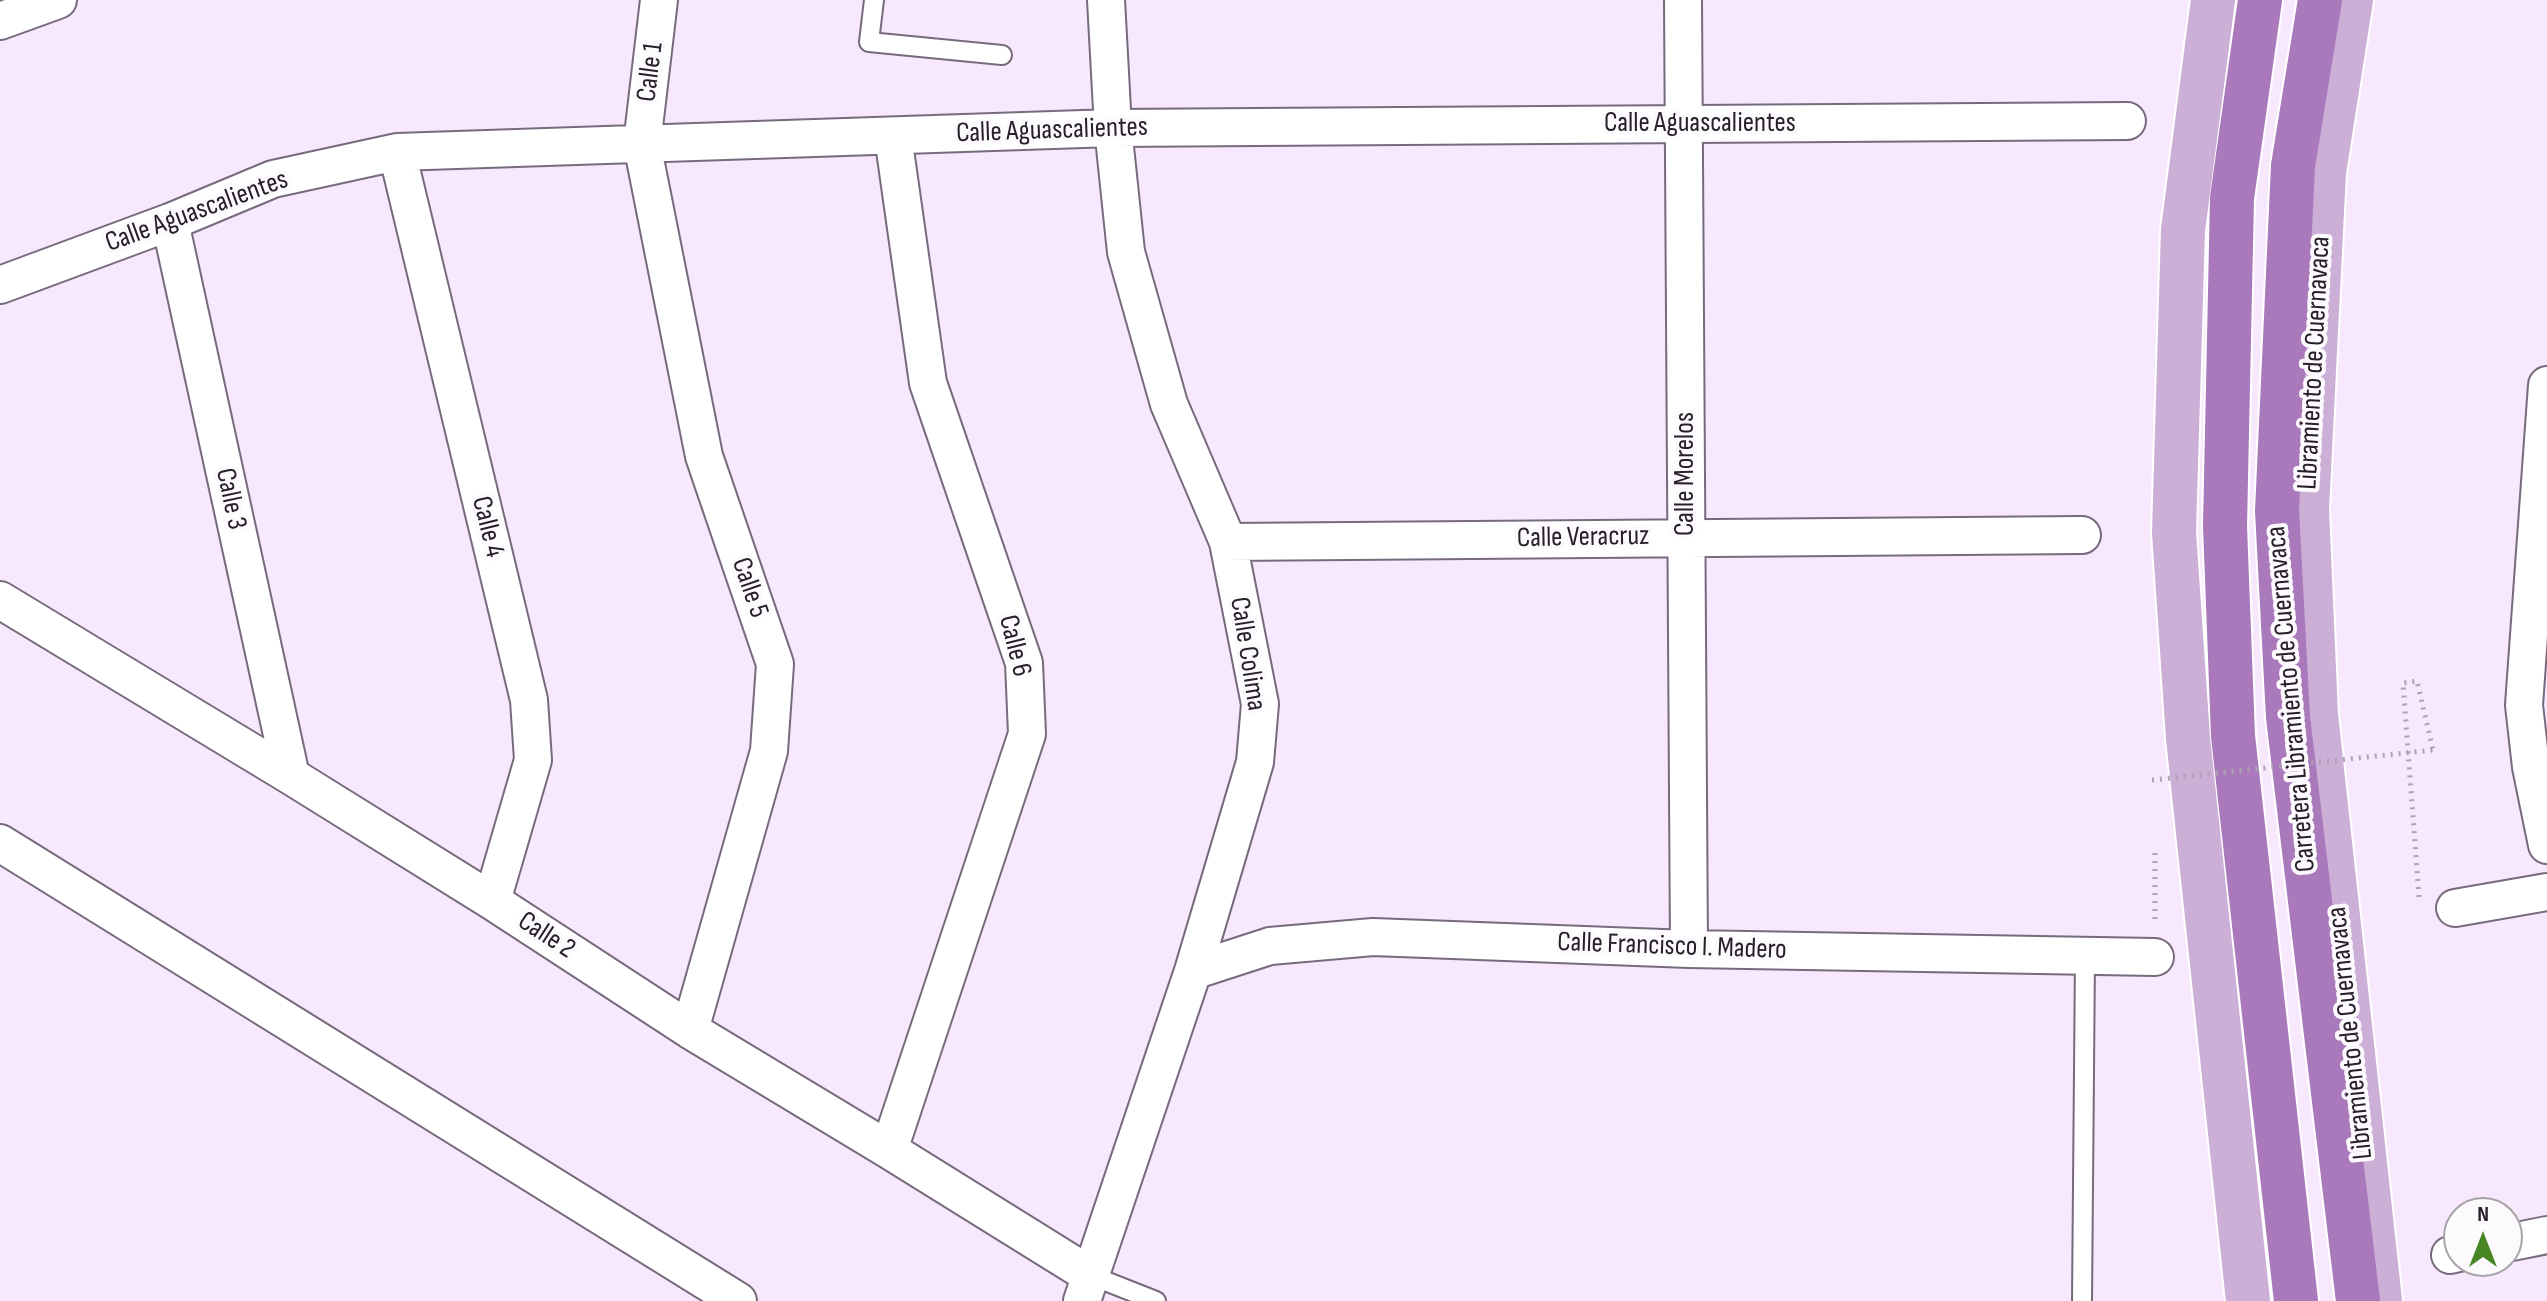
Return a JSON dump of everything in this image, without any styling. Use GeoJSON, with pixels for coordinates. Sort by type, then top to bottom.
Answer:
{"type":"FeatureCollection","features":[{"type":"Feature","properties":{"kind":"highway","name":"Carretera Libramiento de Cuernavaca"},"geometry":{"type":"LineString","coordinates":[[2260,0],[2232,198],[2225,526],[2233,736],[2296,1301]]}},
{"type":"Feature","properties":{"kind":"highway","name":"Carretera Libramiento de Cuernavaca"},"geometry":{"type":"LineString","coordinates":[[2320,0],[2293,166],[2277,511],[2288,717],[2358,1301]]}},
{"type":"Feature","properties":{"kind":"main road"},"geometry":{"type":"LineString","coordinates":[[2213,0],[2183,230],[2174,532],[2188,738],[2248,1301]]}},
{"type":"Feature","properties":{"kind":"main road","name":"Libramiento de Cuernavaca"},"geometry":{"type":"LineString","coordinates":[[2351,0],[2324,172],[2307,509],[2316,715],[2380,1301]]}},
{"type":"Feature","properties":{"kind":"street"},"geometry":{"type":"LineString","coordinates":[[0,21],[58,0]]}},
{"type":"Feature","properties":{"kind":"street","name":"Calle 1"},"geometry":{"type":"LineString","coordinates":[[642,144],[659,0]]}},
{"type":"Feature","properties":{"kind":"street","name":"Calle Colima"},"geometry":{"type":"LineString","coordinates":[[1086,1288],[1193,971],[1255,762],[1260,704],[1228,542],[1169,404],[1126,252],[1113,128],[1106,0]]}},
{"type":"Feature","properties":{"kind":"street","name":"Calle Morelos"},"geometry":{"type":"LineString","coordinates":[[1683,0],[1689,949]]}},
{"type":"Feature","properties":{"kind":"street","name":"Calle Aguascalientes"},"geometry":{"type":"LineString","coordinates":[[0,285],[170,222],[273,179],[397,152],[1113,128],[2127,121]]}},
{"type":"Feature","properties":{"kind":"street","name":"Calle 6"},"geometry":{"type":"LineString","coordinates":[[889,1150],[1027,734],[1024,663],[928,383],[893,136]]}},
{"type":"Feature","properties":{"kind":"street","name":"Calle 5"},"geometry":{"type":"LineString","coordinates":[[642,144],[704,456],[775,664],[769,751],[690,1030]]}},
{"type":"Feature","properties":{"kind":"street","name":"Calle 4"},"geometry":{"type":"LineString","coordinates":[[397,152],[529,700],[533,760],[492,901]]}},
{"type":"Feature","properties":{"kind":"street","name":"Calle 3"},"geometry":{"type":"LineString","coordinates":[[170,222],[291,776]]}},
{"type":"Feature","properties":{"kind":"street"},"geometry":{"type":"LineString","coordinates":[[2547,385],[2524,705],[2531,767],[2547,845]]}},
{"type":"Feature","properties":{"kind":"street","name":"Calle Veracruz"},"geometry":{"type":"LineString","coordinates":[[1228,542],[2082,535]]}},
{"type":"Feature","properties":{"kind":"street","name":"Calle 2"},"geometry":{"type":"LineString","coordinates":[[0,600],[291,776],[492,901],[690,1030],[889,1150],[1086,1288]]}},
{"type":"Feature","properties":{"kind":"street"},"geometry":{"type":"LineString","coordinates":[[0,843],[738,1301]]}},
{"type":"Feature","properties":{"kind":"street"},"geometry":{"type":"LineString","coordinates":[[2455,908],[2547,892]]}},
{"type":"Feature","properties":{"kind":"street","name":"Calle Francisco I. Madero"},"geometry":{"type":"LineString","coordinates":[[1193,971],[1270,946],[1373,937],[1689,949],[2155,957]]}},
{"type":"Feature","properties":{"kind":"street"},"geometry":{"type":"LineString","coordinates":[[2523,1240],[2547,1235]]}},
{"type":"Feature","properties":{"kind":"lane"},"geometry":{"type":"LineString","coordinates":[[874,0],[869,42],[1002,55]]}},
{"type":"Feature","properties":{"kind":"lane"},"geometry":{"type":"LineString","coordinates":[[2082,1301],[2085,955]]}},
{"type":"Feature","properties":{"kind":"lane"},"geometry":{"type":"LineString","coordinates":[[1086,1288],[1156,1301]]}},
{"type":"Feature","properties":{"kind":"path"},"geometry":{"type":"LineString","coordinates":[[2152,780],[2433,750],[2417,681],[2403,683],[2420,914],[2455,908]]}},
{"type":"Feature","properties":{"kind":"path"},"geometry":{"type":"LineString","coordinates":[[2155,864],[2155,957]]}}]}
